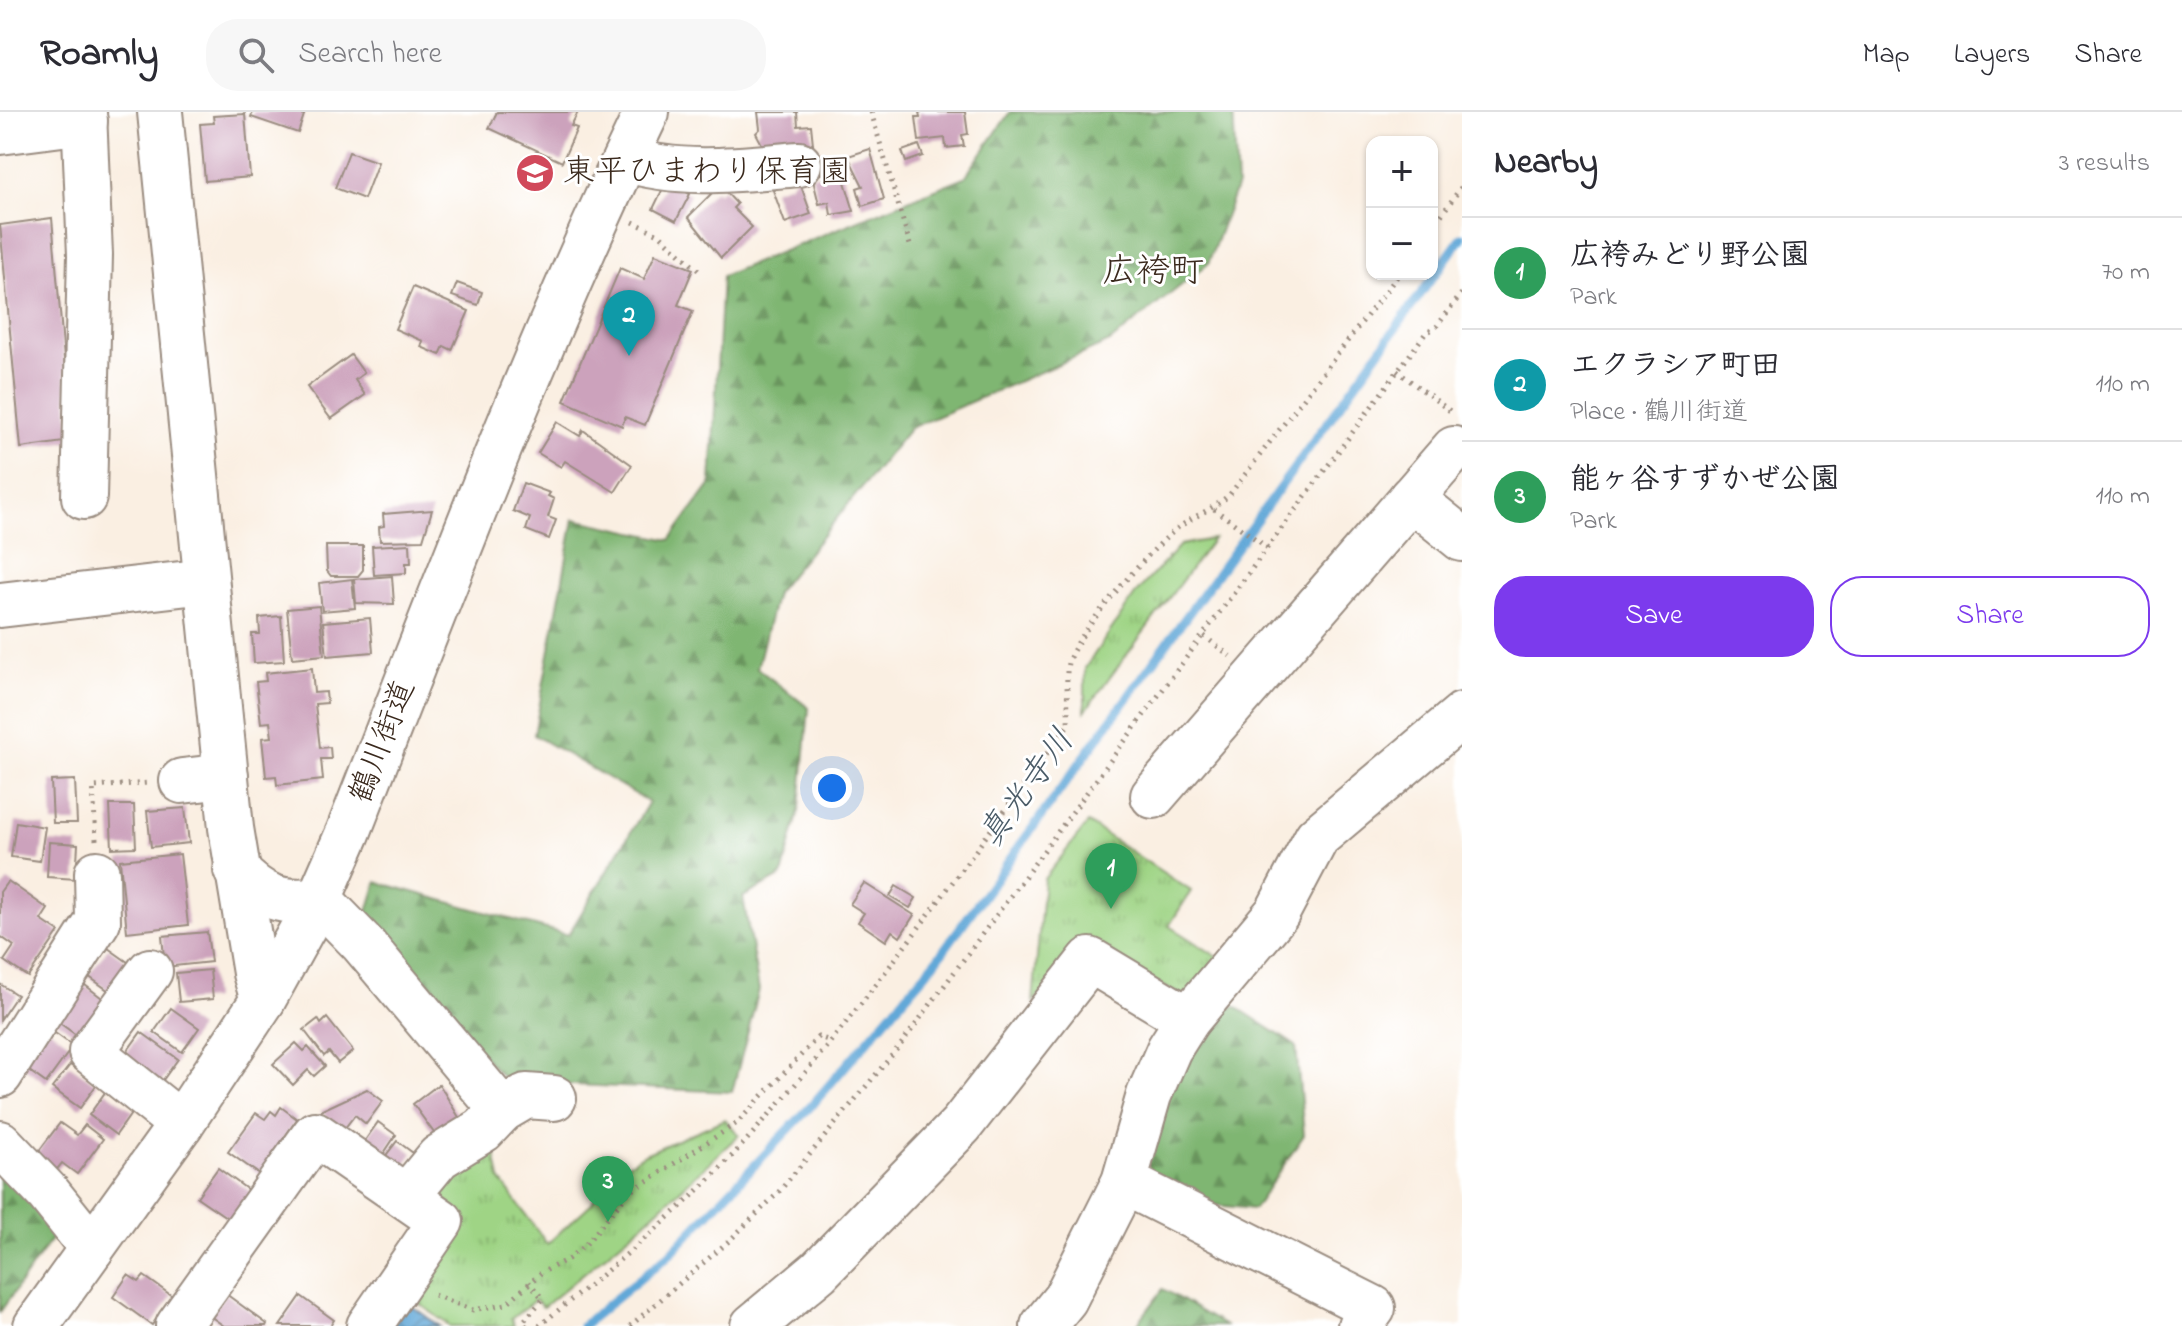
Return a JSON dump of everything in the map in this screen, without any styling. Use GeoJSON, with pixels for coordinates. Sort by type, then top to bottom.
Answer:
{"type":"FeatureCollection","features":[{"type":"Feature","properties":{"kind":"street"},"geometry":{"type":"LineString","coordinates":[[160,112],[236,870],[263,1000]]}},
{"type":"Feature","properties":{"kind":"street","name":"鶴川街道"},"geometry":{"type":"LineString","coordinates":[[36,1326],[181,1124],[263,1000],[319,899],[348,833],[516,404],[647,112]]}},
{"type":"Feature","properties":{"kind":"street"},"geometry":{"type":"LineString","coordinates":[[0,132],[85,117],[90,255],[84,497]]}},
{"type":"Feature","properties":{"kind":"street"},"geometry":{"type":"LineString","coordinates":[[625,159],[652,168],[718,170],[799,164]]}},
{"type":"Feature","properties":{"kind":"street"},"geometry":{"type":"LineString","coordinates":[[1153,796],[1411,498],[1458,435]]}},
{"type":"Feature","properties":{"kind":"street"},"geometry":{"type":"LineString","coordinates":[[1411,498],[1462,539]]}},
{"type":"Feature","properties":{"kind":"street"},"geometry":{"type":"LineString","coordinates":[[0,605],[206,581]]}},
{"type":"Feature","properties":{"kind":"street"},"geometry":{"type":"LineString","coordinates":[[1043,1326],[1065,1299],[1124,1182],[1149,1095],[1169,1049],[1188,1019],[1277,913],[1317,837],[1462,715]]}},
{"type":"Feature","properties":{"kind":"street"},"geometry":{"type":"LineString","coordinates":[[168,782],[226,776]]}},
{"type":"Feature","properties":{"kind":"street"},"geometry":{"type":"LineString","coordinates":[[0,1075],[98,921],[97,861]]}},
{"type":"Feature","properties":{"kind":"street"},"geometry":{"type":"LineString","coordinates":[[236,870],[251,886],[275,900],[296,903],[319,899],[362,943],[502,1110]]}},
{"type":"Feature","properties":{"kind":"street"},"geometry":{"type":"LineString","coordinates":[[753,1326],[819,1271],[961,1125],[1090,960],[1188,1019]]}},
{"type":"Feature","properties":{"kind":"street"},"geometry":{"type":"LineString","coordinates":[[146,992],[91,1052],[181,1124]]}},
{"type":"Feature","properties":{"kind":"street"},"geometry":{"type":"LineString","coordinates":[[407,1196],[439,1157],[483,1130],[502,1110],[526,1096],[554,1098]]}},
{"type":"Feature","properties":{"kind":"street"},"geometry":{"type":"LineString","coordinates":[[178,1326],[315,1134],[441,1221],[369,1326]]}},
{"type":"Feature","properties":{"kind":"street"},"geometry":{"type":"LineString","coordinates":[[0,1143],[48,1193],[92,1248]]}},
{"type":"Feature","properties":{"kind":"street"},"geometry":{"type":"LineString","coordinates":[[1124,1182],[1373,1308],[1360,1326]]}},
{"type":"Feature","properties":{"kind":"path"},"geometry":{"type":"LineString","coordinates":[[871,112],[910,245]]}},
{"type":"Feature","properties":{"kind":"path"},"geometry":{"type":"LineString","coordinates":[[1438,220],[1462,186]]}},
{"type":"Feature","properties":{"kind":"path"},"geometry":{"type":"LineString","coordinates":[[629,220],[659,234],[700,272]]}},
{"type":"Feature","properties":{"kind":"path"},"geometry":{"type":"LineString","coordinates":[[539,1326],[649,1235],[728,1160],[831,1041],[1068,725],[1068,663],[1101,611],[1151,550],[1180,526],[1214,509],[1230,494],[1394,280]]}},
{"type":"Feature","properties":{"kind":"path"},"geometry":{"type":"LineString","coordinates":[[630,1326],[730,1240],[822,1142],[902,1043],[1397,371],[1462,293]]}},
{"type":"Feature","properties":{"kind":"path"},"geometry":{"type":"LineString","coordinates":[[1397,371],[1458,435]]}},
{"type":"Feature","properties":{"kind":"path"},"geometry":{"type":"LineString","coordinates":[[1214,509],[1268,548]]}},
{"type":"Feature","properties":{"kind":"path"},"geometry":{"type":"LineString","coordinates":[[97,861],[93,787],[168,782]]}},
{"type":"Feature","properties":{"kind":"path"},"geometry":{"type":"LineString","coordinates":[[429,1293],[473,1310],[506,1304],[529,1282],[586,1244],[627,1194],[737,1123],[818,1037],[831,1041]]}},
{"type":"Feature","properties":{"kind":"path"},"geometry":{"type":"LineString","coordinates":[[526,1326],[523,1322],[543,1299],[529,1282]]}},
{"type":"Feature","properties":{"kind":"green space"},"geometry":{"type":"Polygon","coordinates":[[[1010,112],[1233,112],[1237,185],[1208,264],[1110,342],[910,428],[776,593],[757,668],[809,708],[800,807],[782,876],[743,897],[759,990],[732,1092],[507,1082],[364,924],[377,882],[568,935],[649,802],[534,735],[574,519],[670,540],[711,484],[722,276],[965,177],[1010,112]]]}},
{"type":"Feature","properties":{"kind":"green space"},"geometry":{"type":"Polygon","coordinates":[[[1213,539],[1085,711],[1085,668],[1137,592],[1180,545],[1213,539]]]}},
{"type":"Feature","properties":{"kind":"green space"},"geometry":{"type":"Polygon","coordinates":[[[1088,823],[1191,891],[1169,926],[1224,961],[1190,1000],[1088,947],[1033,1002],[1044,879],[1088,823]]]}},
{"type":"Feature","properties":{"kind":"green space"},"geometry":{"type":"Polygon","coordinates":[[[1235,1006],[1296,1046],[1304,1135],[1254,1209],[1164,1200],[1142,1151],[1162,1048],[1235,1006]]]}},
{"type":"Feature","properties":{"kind":"green space"},"geometry":{"type":"Polygon","coordinates":[[[725,1119],[739,1135],[644,1223],[543,1307],[535,1300],[511,1319],[514,1326],[450,1326],[409,1296],[438,1206],[434,1183],[492,1138],[500,1179],[547,1244],[592,1203],[605,1177],[645,1154],[725,1119]]]}},
{"type":"Feature","properties":{"kind":"green space"},"geometry":{"type":"Polygon","coordinates":[[[0,1156],[61,1225],[0,1312],[0,1156]]]}},
{"type":"Feature","properties":{"kind":"green space"},"geometry":{"type":"Polygon","coordinates":[[[1163,1289],[1225,1326],[1136,1326],[1163,1289]]]}},
{"type":"Feature","properties":{"kind":"water"},"geometry":{"type":"Polygon","coordinates":[[[409,1304],[440,1326],[392,1326],[409,1304]]]}},
{"type":"Feature","properties":{"kind":"building"},"geometry":{"type":"Polygon","coordinates":[[[253,112],[305,112],[298,133],[251,117],[253,112]]]}},
{"type":"Feature","properties":{"kind":"building"},"geometry":{"type":"Polygon","coordinates":[[[497,112],[578,112],[571,126],[577,128],[562,162],[489,128],[497,112]]]}},
{"type":"Feature","properties":{"kind":"building"},"geometry":{"type":"Polygon","coordinates":[[[758,112],[797,112],[798,126],[811,125],[813,144],[764,148],[756,133],[760,129],[758,112]]]}},
{"type":"Feature","properties":{"kind":"building"},"geometry":{"type":"Polygon","coordinates":[[[919,112],[965,112],[968,134],[962,135],[964,146],[946,148],[945,138],[919,141],[916,117],[920,117],[919,112]]]}},
{"type":"Feature","properties":{"kind":"building"},"geometry":{"type":"Polygon","coordinates":[[[245,114],[250,177],[205,181],[200,124],[214,123],[213,116],[245,114]]]}},
{"type":"Feature","properties":{"kind":"building"},"geometry":{"type":"Polygon","coordinates":[[[919,145],[923,156],[906,162],[902,151],[919,145]]]}},
{"type":"Feature","properties":{"kind":"building"},"geometry":{"type":"Polygon","coordinates":[[[870,149],[884,199],[862,206],[857,188],[863,186],[848,156],[870,149]]]}},
{"type":"Feature","properties":{"kind":"building"},"geometry":{"type":"Polygon","coordinates":[[[349,152],[378,162],[364,199],[335,188],[349,152]]]}},
{"type":"Feature","properties":{"kind":"building"},"geometry":{"type":"Polygon","coordinates":[[[838,159],[854,211],[831,215],[829,202],[819,204],[812,176],[822,174],[820,161],[838,159]]]}},
{"type":"Feature","properties":{"kind":"building"},"geometry":{"type":"Polygon","coordinates":[[[797,175],[811,214],[785,223],[773,190],[790,184],[797,175]]]}},
{"type":"Feature","properties":{"kind":"building"},"geometry":{"type":"Polygon","coordinates":[[[666,182],[690,194],[676,221],[653,209],[666,182]]]}},
{"type":"Feature","properties":{"kind":"building"},"geometry":{"type":"Polygon","coordinates":[[[723,189],[737,204],[733,208],[752,227],[721,258],[688,217],[715,190],[718,193],[723,189]]]}},
{"type":"Feature","properties":{"kind":"building"},"geometry":{"type":"Polygon","coordinates":[[[52,218],[71,441],[21,448],[0,225],[52,218]]]}},
{"type":"Feature","properties":{"kind":"building"},"geometry":{"type":"Polygon","coordinates":[[[655,254],[693,269],[678,305],[693,311],[645,425],[625,417],[622,426],[564,401],[620,268],[644,279],[655,254]]]}},
{"type":"Feature","properties":{"kind":"building"},"geometry":{"type":"Polygon","coordinates":[[[457,283],[482,292],[478,305],[452,296],[457,283]]]}},
{"type":"Feature","properties":{"kind":"building"},"geometry":{"type":"Polygon","coordinates":[[[413,287],[469,311],[452,350],[444,346],[440,355],[421,347],[423,341],[395,329],[413,287]]]}},
{"type":"Feature","properties":{"kind":"building"},"geometry":{"type":"Polygon","coordinates":[[[351,355],[364,373],[355,380],[365,395],[331,419],[307,387],[351,355]]]}},
{"type":"Feature","properties":{"kind":"building"},"geometry":{"type":"Polygon","coordinates":[[[557,422],[580,436],[583,430],[632,465],[615,492],[565,461],[561,467],[538,453],[557,422]]]}},
{"type":"Feature","properties":{"kind":"building"},"geometry":{"type":"Polygon","coordinates":[[[523,483],[550,493],[548,496],[554,499],[548,517],[556,520],[549,539],[526,530],[530,518],[513,511],[523,483]]]}},
{"type":"Feature","properties":{"kind":"building"},"geometry":{"type":"Polygon","coordinates":[[[432,510],[423,540],[380,541],[379,527],[384,526],[383,514],[432,510]]]}},
{"type":"Feature","properties":{"kind":"building"},"geometry":{"type":"Polygon","coordinates":[[[410,544],[411,563],[406,563],[406,573],[374,575],[372,546],[410,544]]]}},
{"type":"Feature","properties":{"kind":"building"},"geometry":{"type":"Polygon","coordinates":[[[326,546],[363,546],[363,570],[358,576],[331,576],[327,571],[326,546]]]}},
{"type":"Feature","properties":{"kind":"building"},"geometry":{"type":"Polygon","coordinates":[[[392,576],[394,604],[356,603],[354,579],[392,576]]]}},
{"type":"Feature","properties":{"kind":"building"},"geometry":{"type":"Polygon","coordinates":[[[352,579],[355,608],[322,611],[319,583],[352,579]]]}},
{"type":"Feature","properties":{"kind":"building"},"geometry":{"type":"Polygon","coordinates":[[[319,606],[324,655],[292,658],[287,609],[319,606]]]}},
{"type":"Feature","properties":{"kind":"building"},"geometry":{"type":"Polygon","coordinates":[[[281,616],[284,661],[254,663],[252,634],[260,634],[259,618],[281,616]]]}},
{"type":"Feature","properties":{"kind":"building"},"geometry":{"type":"Polygon","coordinates":[[[370,618],[373,652],[327,656],[323,622],[370,618]]]}},
{"type":"Feature","properties":{"kind":"building"},"geometry":{"type":"Polygon","coordinates":[[[312,668],[314,693],[326,692],[327,703],[315,704],[320,748],[330,747],[331,759],[321,759],[323,780],[277,785],[276,776],[266,777],[262,738],[272,737],[270,722],[261,723],[256,682],[266,681],[265,673],[312,668]]]}},
{"type":"Feature","properties":{"kind":"building"},"geometry":{"type":"Polygon","coordinates":[[[75,780],[77,823],[53,823],[51,781],[75,780]]]}},
{"type":"Feature","properties":{"kind":"building"},"geometry":{"type":"Polygon","coordinates":[[[110,805],[134,805],[136,847],[112,848],[110,805]]]}},
{"type":"Feature","properties":{"kind":"building"},"geometry":{"type":"Polygon","coordinates":[[[185,808],[189,843],[151,847],[147,811],[185,808]]]}},
{"type":"Feature","properties":{"kind":"building"},"geometry":{"type":"Polygon","coordinates":[[[16,822],[45,827],[40,861],[11,857],[16,822]]]}},
{"type":"Feature","properties":{"kind":"building"},"geometry":{"type":"Polygon","coordinates":[[[49,842],[78,844],[76,879],[47,877],[49,842]]]}},
{"type":"Feature","properties":{"kind":"building"},"geometry":{"type":"Polygon","coordinates":[[[180,854],[188,925],[127,932],[120,860],[180,854]]]}},
{"type":"Feature","properties":{"kind":"building"},"geometry":{"type":"Polygon","coordinates":[[[8,881],[48,909],[41,920],[59,932],[28,977],[4,961],[14,946],[0,936],[0,892],[8,881]]]}},
{"type":"Feature","properties":{"kind":"building"},"geometry":{"type":"Polygon","coordinates":[[[864,883],[914,915],[900,937],[892,931],[886,941],[858,922],[864,913],[850,904],[864,883]]]}},
{"type":"Feature","properties":{"kind":"building"},"geometry":{"type":"Polygon","coordinates":[[[896,886],[916,898],[910,908],[890,896],[896,886]]]}},
{"type":"Feature","properties":{"kind":"building"},"geometry":{"type":"Polygon","coordinates":[[[207,932],[211,962],[165,967],[162,936],[207,932]]]}},
{"type":"Feature","properties":{"kind":"building"},"geometry":{"type":"Polygon","coordinates":[[[108,948],[132,965],[112,993],[88,976],[108,948]]]}},
{"type":"Feature","properties":{"kind":"building"},"geometry":{"type":"Polygon","coordinates":[[[210,970],[213,999],[179,1002],[176,973],[210,970]]]}},
{"type":"Feature","properties":{"kind":"building"},"geometry":{"type":"Polygon","coordinates":[[[81,982],[106,1001],[79,1037],[54,1019],[81,982]]]}},
{"type":"Feature","properties":{"kind":"building"},"geometry":{"type":"Polygon","coordinates":[[[0,984],[17,995],[0,1020],[0,984]]]}},
{"type":"Feature","properties":{"kind":"building"},"geometry":{"type":"Polygon","coordinates":[[[171,1008],[199,1028],[182,1052],[154,1032],[171,1008]]]}},
{"type":"Feature","properties":{"kind":"building"},"geometry":{"type":"Polygon","coordinates":[[[327,1018],[353,1051],[338,1063],[329,1052],[324,1056],[304,1030],[318,1019],[321,1024],[327,1018]]]}},
{"type":"Feature","properties":{"kind":"building"},"geometry":{"type":"Polygon","coordinates":[[[48,1028],[73,1046],[46,1083],[21,1065],[48,1028]]]}},
{"type":"Feature","properties":{"kind":"building"},"geometry":{"type":"Polygon","coordinates":[[[141,1032],[178,1059],[160,1084],[123,1057],[141,1032]]]}},
{"type":"Feature","properties":{"kind":"building"},"geometry":{"type":"Polygon","coordinates":[[[296,1043],[304,1051],[308,1047],[325,1066],[314,1076],[308,1070],[293,1085],[273,1064],[296,1043]]]}},
{"type":"Feature","properties":{"kind":"building"},"geometry":{"type":"Polygon","coordinates":[[[70,1065],[97,1084],[80,1108],[52,1088],[70,1065]]]}},
{"type":"Feature","properties":{"kind":"building"},"geometry":{"type":"Polygon","coordinates":[[[439,1084],[460,1119],[437,1137],[413,1104],[439,1084]]]}},
{"type":"Feature","properties":{"kind":"building"},"geometry":{"type":"Polygon","coordinates":[[[367,1089],[383,1101],[366,1124],[355,1115],[344,1129],[320,1111],[367,1089]]]}},
{"type":"Feature","properties":{"kind":"building"},"geometry":{"type":"Polygon","coordinates":[[[106,1091],[133,1111],[116,1135],[89,1115],[106,1091]]]}},
{"type":"Feature","properties":{"kind":"building"},"geometry":{"type":"Polygon","coordinates":[[[281,1107],[297,1119],[259,1174],[228,1152],[256,1113],[265,1119],[271,1111],[276,1115],[281,1107]]]}},
{"type":"Feature","properties":{"kind":"building"},"geometry":{"type":"Polygon","coordinates":[[[378,1122],[396,1135],[382,1156],[364,1142],[378,1122]]]}},
{"type":"Feature","properties":{"kind":"building"},"geometry":{"type":"Polygon","coordinates":[[[60,1123],[77,1135],[85,1125],[103,1139],[77,1174],[62,1163],[49,1179],[29,1164],[60,1123]]]}},
{"type":"Feature","properties":{"kind":"building"},"geometry":{"type":"Polygon","coordinates":[[[397,1141],[413,1153],[401,1170],[384,1158],[397,1141]]]}},
{"type":"Feature","properties":{"kind":"building"},"geometry":{"type":"Polygon","coordinates":[[[218,1168],[252,1193],[232,1221],[197,1197],[218,1168]]]}},
{"type":"Feature","properties":{"kind":"building"},"geometry":{"type":"Polygon","coordinates":[[[128,1275],[139,1282],[144,1276],[172,1296],[152,1325],[113,1297],[128,1275]]]}},
{"type":"Feature","properties":{"kind":"building"},"geometry":{"type":"Polygon","coordinates":[[[226,1294],[266,1326],[224,1326],[210,1316],[226,1294]]]}},
{"type":"Feature","properties":{"kind":"building"},"geometry":{"type":"Polygon","coordinates":[[[301,1296],[334,1320],[330,1326],[280,1326],[301,1296]]]}},
{"type":"Feature","properties":{"kind":"waterway","name":"真光寺川"},"geometry":{"type":"LineString","coordinates":[[582,1326],[669,1255],[812,1105],[936,961],[1462,237]]}},
{"type":"Feature","properties":{"kind":"place","name":"東平ひまわり保育園"},"geometry":{"type":"Point","coordinates":[535,173]}},
{"type":"Feature","properties":{"kind":"place","name":"エクラシア町田"},"geometry":{"type":"Point","coordinates":[629,356]}},
{"type":"Feature","properties":{"kind":"place","name":"広袴みどり野公園"},"geometry":{"type":"Point","coordinates":[1111,909]}},
{"type":"Feature","properties":{"kind":"place","name":"能ヶ谷すずかぜ公園"},"geometry":{"type":"Point","coordinates":[608,1222]}},
{"type":"Feature","properties":{"kind":"district","name":"広袴町"},"geometry":{"type":"Point","coordinates":[1153,273]}}]}
